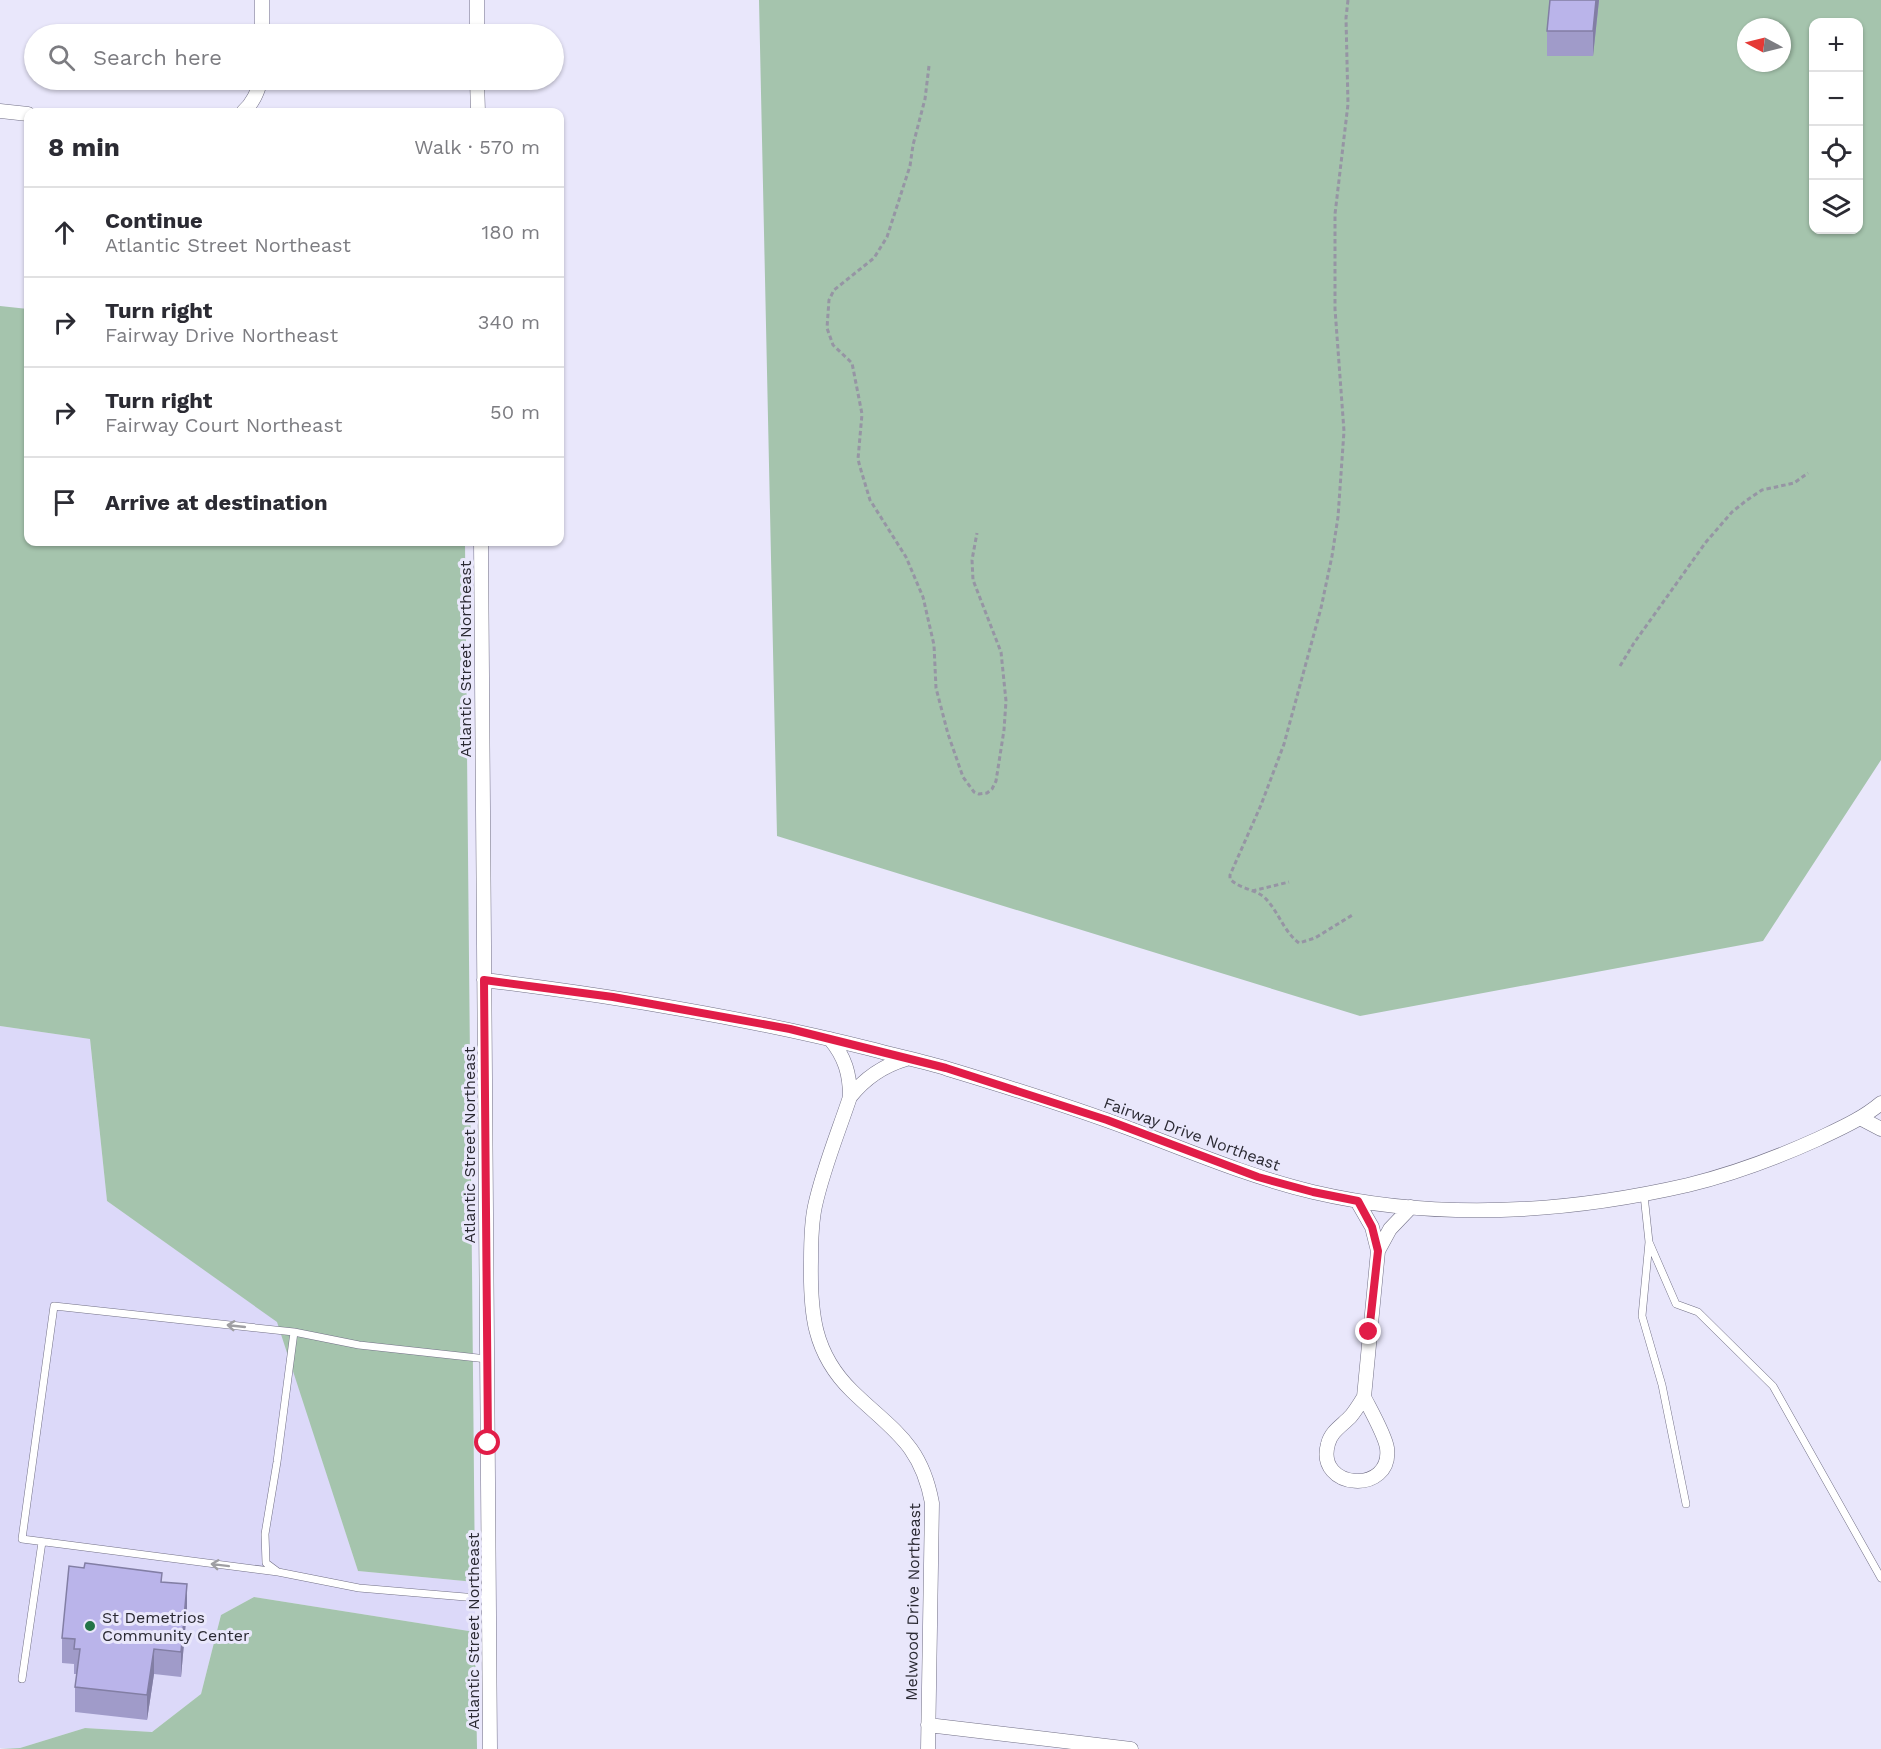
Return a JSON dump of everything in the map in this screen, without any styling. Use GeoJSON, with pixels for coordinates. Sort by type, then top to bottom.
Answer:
{"type":"FeatureCollection","features":[{"type":"Feature","properties":{"kind":"street"},"geometry":{"type":"LineString","coordinates":[[262,0],[262,24]]}},
{"type":"Feature","properties":{"kind":"street"},"geometry":{"type":"LineString","coordinates":[[477,0],[477,24]]}},
{"type":"Feature","properties":{"kind":"street"},"geometry":{"type":"LineString","coordinates":[[247,108],[258,90]]}},
{"type":"Feature","properties":{"kind":"street"},"geometry":{"type":"LineString","coordinates":[[477,90],[478,108]]}},
{"type":"Feature","properties":{"kind":"street"},"geometry":{"type":"LineString","coordinates":[[0,111],[24,114]]}},
{"type":"Feature","properties":{"kind":"street","name":"Atlantic Street Northeast"},"geometry":{"type":"LineString","coordinates":[[481,546],[490,1749]]}},
{"type":"Feature","properties":{"kind":"street","name":"Fairway Drive Northeast"},"geometry":{"type":"LineString","coordinates":[[484,980],[590,993],[790,1029],[946,1068],[1107,1120],[1258,1177],[1358,1201],[1411,1207],[1470,1210],[1532,1209],[1582,1205],[1644,1195],[1757,1165],[1862,1119],[1881,1103]]}},
{"type":"Feature","properties":{"kind":"street","name":"Melwood Drive Northeast"},"geometry":{"type":"LineString","coordinates":[[830,1039],[838,1048],[846,1064],[850,1080],[850,1097],[814,1207],[811,1306],[817,1336],[832,1367],[850,1389],[908,1443],[928,1481],[932,1503],[928,1749]]}},
{"type":"Feature","properties":{"kind":"street"},"geometry":{"type":"LineString","coordinates":[[850,1097],[875,1071],[906,1058]]}},
{"type":"Feature","properties":{"kind":"street"},"geometry":{"type":"LineString","coordinates":[[1862,1119],[1881,1129]]}},
{"type":"Feature","properties":{"kind":"street"},"geometry":{"type":"LineString","coordinates":[[1358,1201],[1372,1227],[1378,1251],[1364,1396],[1351,1416],[1334,1431],[1326,1450],[1331,1468],[1337,1475],[1348,1481],[1358,1482],[1370,1479],[1385,1464],[1387,1446],[1364,1396]]}},
{"type":"Feature","properties":{"kind":"street"},"geometry":{"type":"LineString","coordinates":[[1378,1251],[1390,1229],[1411,1207]]}},
{"type":"Feature","properties":{"kind":"street"},"geometry":{"type":"LineString","coordinates":[[928,1725],[1131,1749]]}},
{"type":"Feature","properties":{"kind":"lane"},"geometry":{"type":"LineString","coordinates":[[1644,1195],[1649,1242],[1642,1316],[1662,1385],[1686,1504]]}},
{"type":"Feature","properties":{"kind":"lane"},"geometry":{"type":"LineString","coordinates":[[1649,1242],[1676,1304],[1698,1312],[1773,1386],[1881,1578]]}},
{"type":"Feature","properties":{"kind":"lane"},"geometry":{"type":"LineString","coordinates":[[487,1359],[358,1345],[294,1332],[54,1306],[22,1539],[279,1572],[359,1588],[489,1599]]}},
{"type":"Feature","properties":{"kind":"lane"},"geometry":{"type":"LineString","coordinates":[[279,1572],[266,1563],[265,1534],[294,1332]]}},
{"type":"Feature","properties":{"kind":"lane"},"geometry":{"type":"LineString","coordinates":[[22,1679],[42,1542]]}},
{"type":"Feature","properties":{"kind":"path"},"geometry":{"type":"LineString","coordinates":[[1348,0],[1346,18],[1348,104],[1340,164],[1335,232],[1335,309],[1344,431],[1342,485],[1332,556],[1321,608],[1284,744],[1230,879],[1235,884],[1250,892],[1258,893],[1267,900],[1285,928],[1299,943],[1315,938],[1354,914]]}},
{"type":"Feature","properties":{"kind":"path"},"geometry":{"type":"LineString","coordinates":[[929,66],[925,99],[913,145],[909,173],[887,237],[874,258],[834,290],[829,300],[827,328],[833,345],[852,363],[862,414],[858,459],[870,500],[906,557],[922,597],[934,645],[936,687],[948,734],[963,777],[974,792],[979,794],[987,793],[996,781],[1006,700],[1001,652],[973,580],[972,560],[977,532]]}},
{"type":"Feature","properties":{"kind":"path"},"geometry":{"type":"LineString","coordinates":[[1620,666],[1706,543],[1732,512],[1762,490],[1788,485],[1808,473]]}},
{"type":"Feature","properties":{"kind":"path"},"geometry":{"type":"LineString","coordinates":[[1250,892],[1289,882]]}},
{"type":"Feature","properties":{"kind":"shaded area"},"geometry":{"type":"Polygon","coordinates":[[[0,1026],[90,1039],[107,1201],[278,1322],[358,1571],[475,1582],[475,1632],[254,1597],[221,1615],[201,1694],[152,1732],[85,1728],[20,1748],[0,1748],[0,1026]]]}},
{"type":"Feature","properties":{"kind":"green space"},"geometry":{"type":"Polygon","coordinates":[[[759,0],[1881,0],[1881,760],[1763,941],[1360,1016],[777,836],[759,0]]]}},
{"type":"Feature","properties":{"kind":"green space"},"geometry":{"type":"Polygon","coordinates":[[[0,306],[24,309],[24,546],[465,546],[475,1582],[358,1571],[277,1322],[107,1201],[90,1039],[0,1026],[0,306]]]}},
{"type":"Feature","properties":{"kind":"green space"},"geometry":{"type":"Polygon","coordinates":[[[254,1597],[475,1632],[477,1749],[0,1749],[20,1748],[85,1728],[152,1732],[201,1694],[221,1615],[254,1597]]]}},
{"type":"Feature","properties":{"kind":"building"},"geometry":{"type":"Polygon","coordinates":[[[1550,0],[1596,0],[1593,31],[1547,31],[1550,0]]]}},
{"type":"Feature","properties":{"kind":"building"},"geometry":{"type":"Polygon","coordinates":[[[85,1563],[162,1573],[161,1582],[187,1584],[181,1652],[154,1649],[147,1695],[75,1687],[80,1649],[74,1649],[75,1639],[62,1638],[69,1566],[84,1568],[85,1563]]]}},
{"type":"Feature","properties":{"kind":"place","name":"St Demetrios Community Center"},"geometry":{"type":"Point","coordinates":[90,1626]}},
{"type":"Feature","properties":{"kind":"route"},"geometry":{"type":"LineString","coordinates":[[488,1443],[484,980],[590,993],[683,1008],[790,1029],[946,1068],[1107,1120],[1258,1177],[1358,1201],[1372,1227],[1378,1251],[1369,1332]]}}]}
